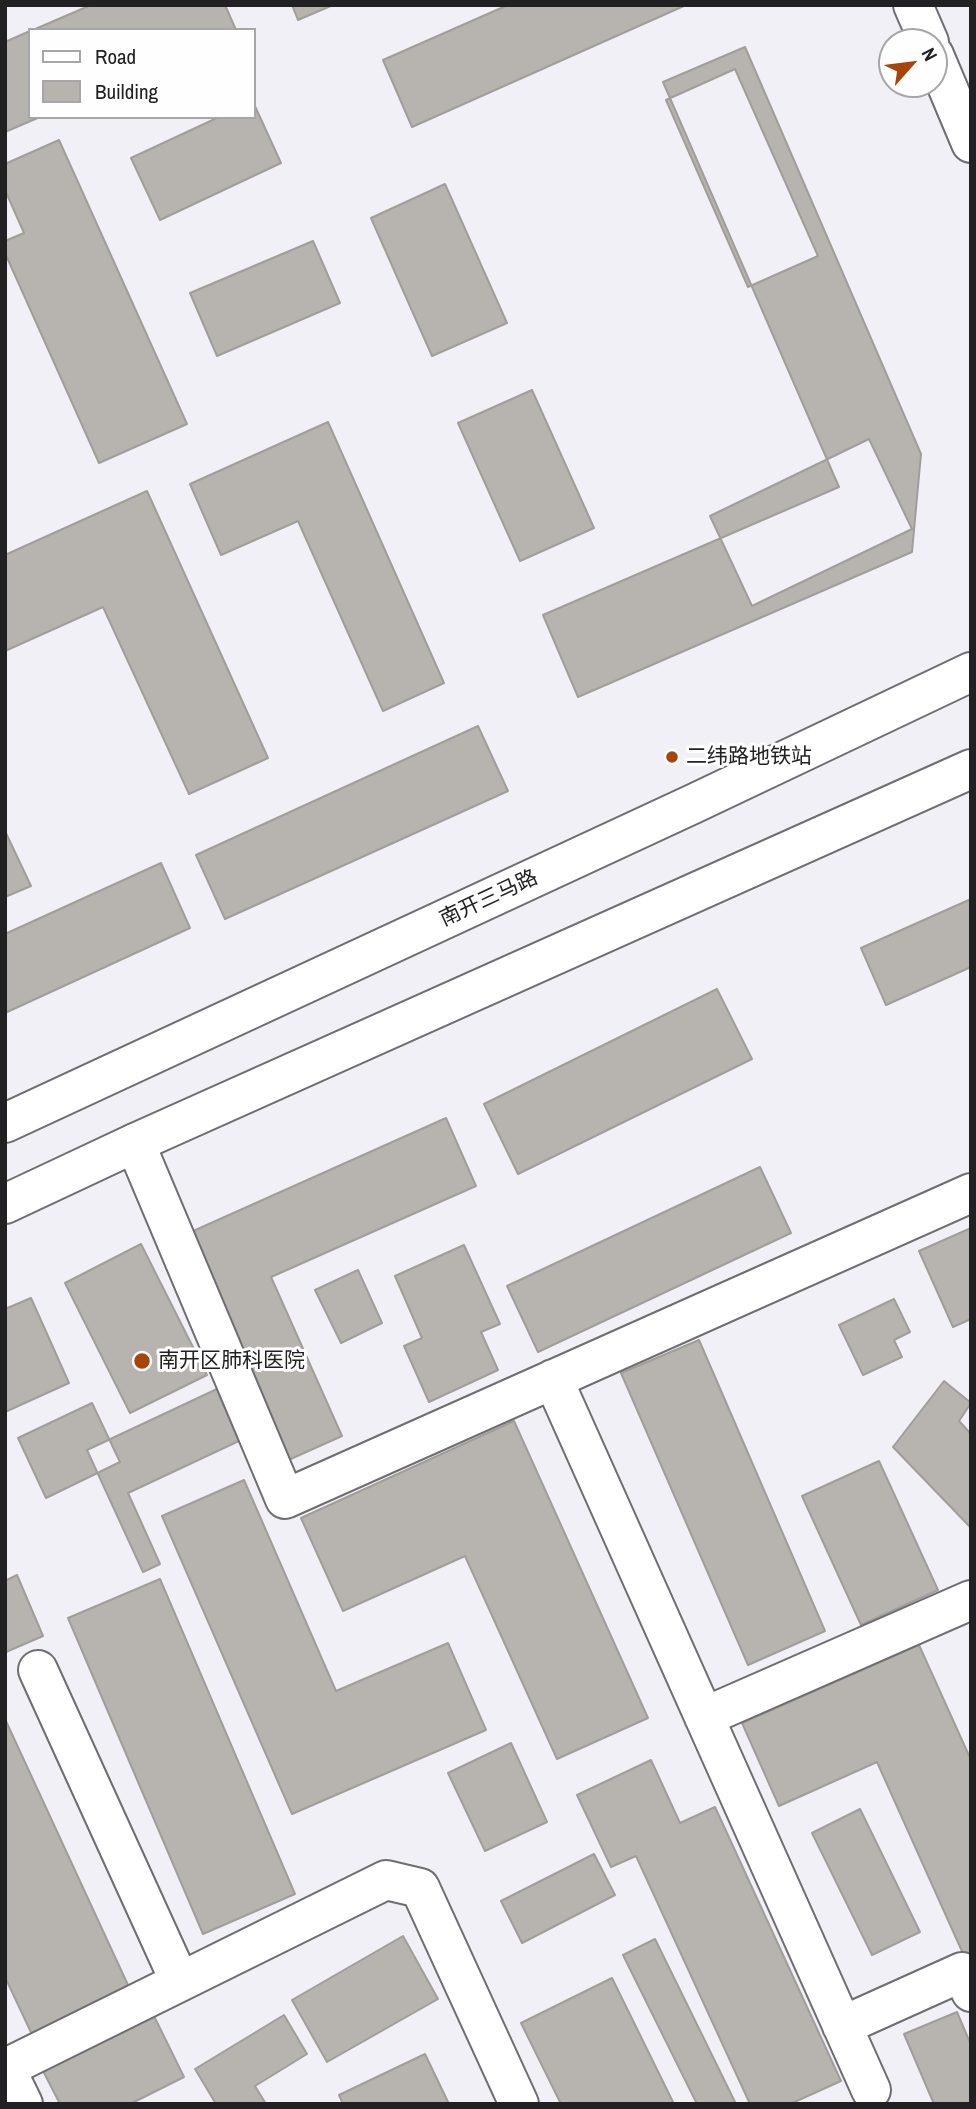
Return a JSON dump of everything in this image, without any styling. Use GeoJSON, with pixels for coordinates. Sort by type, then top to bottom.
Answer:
{"type":"FeatureCollection","features":[{"type":"Feature","properties":{"kind":"street"},"geometry":{"type":"LineString","coordinates":[[914,5],[923,28]]}},
{"type":"Feature","properties":{"kind":"street"},"geometry":{"type":"LineString","coordinates":[[948,88],[971,143]]}},
{"type":"Feature","properties":{"kind":"street","name":"南开三马路"},"geometry":{"type":"LineString","coordinates":[[5,1123],[971,672]]}},
{"type":"Feature","properties":{"kind":"street"},"geometry":{"type":"LineString","coordinates":[[5,1204],[135,1143],[971,769]]}},
{"type":"Feature","properties":{"kind":"street"},"geometry":{"type":"LineString","coordinates":[[135,1143],[285,1499],[971,1193]]}},
{"type":"Feature","properties":{"kind":"street"},"geometry":{"type":"LineString","coordinates":[[553,1379],[871,2090]]}},
{"type":"Feature","properties":{"kind":"street"},"geometry":{"type":"LineString","coordinates":[[704,1717],[971,1600]]}},
{"type":"Feature","properties":{"kind":"street"},"geometry":{"type":"LineString","coordinates":[[38,1670],[180,1982]]}},
{"type":"Feature","properties":{"kind":"street"},"geometry":{"type":"LineString","coordinates":[[23,2104],[6,2068],[386,1880],[420,1888],[519,2104]]}},
{"type":"Feature","properties":{"kind":"street"},"geometry":{"type":"LineString","coordinates":[[842,2026],[962,1972],[971,1992]]}},
{"type":"Feature","properties":{"kind":"building"},"geometry":{"type":"Polygon","coordinates":[[[91,5],[225,5],[235,28],[38,28],[91,5]]]}},
{"type":"Feature","properties":{"kind":"building"},"geometry":{"type":"Polygon","coordinates":[[[292,5],[333,5],[298,20],[292,5]]]}},
{"type":"Feature","properties":{"kind":"building"},"geometry":{"type":"Polygon","coordinates":[[[508,5],[686,5],[412,127],[383,60],[508,5]]]}},
{"type":"Feature","properties":{"kind":"building"},"geometry":{"type":"Polygon","coordinates":[[[28,32],[28,119],[35,119],[5,132],[5,42],[28,32]]]}},
{"type":"Feature","properties":{"kind":"building"},"geometry":{"type":"Polygon","coordinates":[[[745,47],[921,454],[912,552],[578,697],[543,615],[839,487],[663,82],[745,47]]]}},
{"type":"Feature","properties":{"kind":"building"},"geometry":{"type":"Polygon","coordinates":[[[735,69],[818,256],[748,287],[666,100],[735,69]]]}},
{"type":"Feature","properties":{"kind":"building"},"geometry":{"type":"Polygon","coordinates":[[[256,108],[281,163],[160,220],[131,158],[215,119],[256,119],[256,108]]]}},
{"type":"Feature","properties":{"kind":"building"},"geometry":{"type":"Polygon","coordinates":[[[59,140],[187,424],[99,463],[5,253],[5,241],[24,233],[5,190],[5,164],[59,140]]]}},
{"type":"Feature","properties":{"kind":"building"},"geometry":{"type":"Polygon","coordinates":[[[445,184],[507,323],[432,356],[371,218],[445,184]]]}},
{"type":"Feature","properties":{"kind":"building"},"geometry":{"type":"Polygon","coordinates":[[[313,241],[340,303],[217,356],[190,293],[313,241]]]}},
{"type":"Feature","properties":{"kind":"building"},"geometry":{"type":"Polygon","coordinates":[[[532,390],[594,528],[520,561],[458,423],[532,390]]]}},
{"type":"Feature","properties":{"kind":"building"},"geometry":{"type":"Polygon","coordinates":[[[328,422],[444,683],[383,711],[298,521],[221,555],[190,484],[328,422]]]}},
{"type":"Feature","properties":{"kind":"building"},"geometry":{"type":"Polygon","coordinates":[[[869,439],[912,529],[752,606],[710,516],[869,439]]]}},
{"type":"Feature","properties":{"kind":"building"},"geometry":{"type":"Polygon","coordinates":[[[147,491],[268,758],[189,794],[103,607],[5,651],[5,555],[147,491]]]}},
{"type":"Feature","properties":{"kind":"building"},"geometry":{"type":"Polygon","coordinates":[[[478,726],[508,791],[225,919],[196,855],[478,726]]]}},
{"type":"Feature","properties":{"kind":"building"},"geometry":{"type":"Polygon","coordinates":[[[5,831],[31,886],[5,897],[5,831]]]}},
{"type":"Feature","properties":{"kind":"building"},"geometry":{"type":"Polygon","coordinates":[[[161,863],[190,928],[5,1013],[5,934],[161,863]]]}},
{"type":"Feature","properties":{"kind":"building"},"geometry":{"type":"Polygon","coordinates":[[[971,899],[971,967],[886,1005],[861,948],[971,899]]]}},
{"type":"Feature","properties":{"kind":"building"},"geometry":{"type":"Polygon","coordinates":[[[717,989],[752,1059],[518,1174],[484,1104],[717,989]]]}},
{"type":"Feature","properties":{"kind":"building"},"geometry":{"type":"Polygon","coordinates":[[[446,1118],[476,1186],[271,1277],[342,1436],[284,1462],[182,1236],[446,1118]]]}},
{"type":"Feature","properties":{"kind":"building"},"geometry":{"type":"Polygon","coordinates":[[[760,1167],[791,1233],[538,1352],[507,1286],[760,1167]]]}},
{"type":"Feature","properties":{"kind":"building"},"geometry":{"type":"Polygon","coordinates":[[[971,1228],[971,1319],[953,1327],[919,1251],[971,1228]]]}},
{"type":"Feature","properties":{"kind":"building"},"geometry":{"type":"Polygon","coordinates":[[[141,1244],[207,1375],[130,1413],[65,1283],[141,1244]]]}},
{"type":"Feature","properties":{"kind":"building"},"geometry":{"type":"Polygon","coordinates":[[[464,1245],[500,1324],[481,1332],[498,1370],[429,1402],[404,1346],[422,1338],[395,1276],[464,1245]]]}},
{"type":"Feature","properties":{"kind":"building"},"geometry":{"type":"Polygon","coordinates":[[[358,1270],[382,1323],[341,1343],[315,1290],[358,1270]]]}},
{"type":"Feature","properties":{"kind":"building"},"geometry":{"type":"Polygon","coordinates":[[[31,1298],[69,1383],[5,1412],[5,1309],[31,1298]]]}},
{"type":"Feature","properties":{"kind":"building"},"geometry":{"type":"Polygon","coordinates":[[[894,1299],[910,1332],[894,1340],[902,1357],[863,1375],[839,1325],[894,1299]]]}},
{"type":"Feature","properties":{"kind":"building"},"geometry":{"type":"Polygon","coordinates":[[[699,1340],[825,1631],[748,1665],[621,1373],[699,1340]]]}},
{"type":"Feature","properties":{"kind":"building"},"geometry":{"type":"Polygon","coordinates":[[[944,1381],[971,1403],[959,1421],[971,1434],[971,1528],[893,1447],[944,1381]]]}},
{"type":"Feature","properties":{"kind":"building"},"geometry":{"type":"Polygon","coordinates":[[[217,1389],[241,1440],[128,1493],[160,1564],[143,1572],[87,1450],[217,1389]]]}},
{"type":"Feature","properties":{"kind":"building"},"geometry":{"type":"Polygon","coordinates":[[[92,1403],[120,1462],[46,1498],[18,1438],[92,1403]]]}},
{"type":"Feature","properties":{"kind":"building"},"geometry":{"type":"Polygon","coordinates":[[[514,1421],[648,1718],[557,1759],[465,1556],[343,1611],[301,1518],[514,1421]]]}},
{"type":"Feature","properties":{"kind":"building"},"geometry":{"type":"Polygon","coordinates":[[[879,1461],[938,1590],[861,1625],[802,1496],[879,1461]]]}},
{"type":"Feature","properties":{"kind":"building"},"geometry":{"type":"Polygon","coordinates":[[[244,1480],[336,1691],[448,1643],[486,1730],[292,1814],[162,1516],[244,1480]]]}},
{"type":"Feature","properties":{"kind":"building"},"geometry":{"type":"Polygon","coordinates":[[[17,1575],[43,1636],[6,1652],[5,1581],[17,1575]]]}},
{"type":"Feature","properties":{"kind":"building"},"geometry":{"type":"Polygon","coordinates":[[[160,1579],[295,1894],[203,1934],[68,1618],[160,1579]]]}},
{"type":"Feature","properties":{"kind":"building"},"geometry":{"type":"Polygon","coordinates":[[[919,1645],[971,1760],[971,1955],[965,1958],[877,1762],[779,1806],[742,1723],[919,1645]]]}},
{"type":"Feature","properties":{"kind":"building"},"geometry":{"type":"Polygon","coordinates":[[[5,1719],[134,1998],[36,2043],[5,1977],[5,1719]]]}},
{"type":"Feature","properties":{"kind":"building"},"geometry":{"type":"Polygon","coordinates":[[[511,1743],[547,1822],[485,1851],[448,1773],[511,1743]]]}},
{"type":"Feature","properties":{"kind":"building"},"geometry":{"type":"Polygon","coordinates":[[[651,1760],[680,1823],[715,1807],[841,2081],[790,2104],[750,2104],[636,1856],[611,1867],[577,1795],[651,1760]]]}},
{"type":"Feature","properties":{"kind":"building"},"geometry":{"type":"Polygon","coordinates":[[[860,1809],[920,1932],[872,1955],[812,1833],[860,1809]]]}},
{"type":"Feature","properties":{"kind":"building"},"geometry":{"type":"Polygon","coordinates":[[[594,1854],[615,1895],[522,1943],[501,1901],[594,1854]]]}},
{"type":"Feature","properties":{"kind":"building"},"geometry":{"type":"Polygon","coordinates":[[[403,1936],[438,1999],[327,2062],[292,2000],[403,1936]]]}},
{"type":"Feature","properties":{"kind":"building"},"geometry":{"type":"Polygon","coordinates":[[[655,1939],[736,2104],[697,2104],[623,1955],[655,1939]]]}},
{"type":"Feature","properties":{"kind":"building"},"geometry":{"type":"Polygon","coordinates":[[[612,1978],[674,2104],[561,2104],[521,2023],[612,1978]]]}},
{"type":"Feature","properties":{"kind":"building"},"geometry":{"type":"Polygon","coordinates":[[[152,2012],[184,2077],[130,2104],[60,2104],[41,2067],[152,2012]]]}},
{"type":"Feature","properties":{"kind":"building"},"geometry":{"type":"Polygon","coordinates":[[[957,2012],[971,2045],[971,2104],[934,2104],[904,2034],[957,2012]]]}},
{"type":"Feature","properties":{"kind":"building"},"geometry":{"type":"Polygon","coordinates":[[[284,2015],[307,2054],[255,2086],[266,2104],[216,2104],[195,2069],[284,2015]]]}},
{"type":"Feature","properties":{"kind":"building"},"geometry":{"type":"Polygon","coordinates":[[[425,2054],[449,2104],[343,2104],[339,2095],[425,2054]]]}},
{"type":"Feature","properties":{"kind":"place","name":"二纬路地铁站"},"geometry":{"type":"Point","coordinates":[672,757]}},
{"type":"Feature","properties":{"kind":"place","name":"南开区肺科医院"},"geometry":{"type":"Point","coordinates":[142,1361]}}]}
